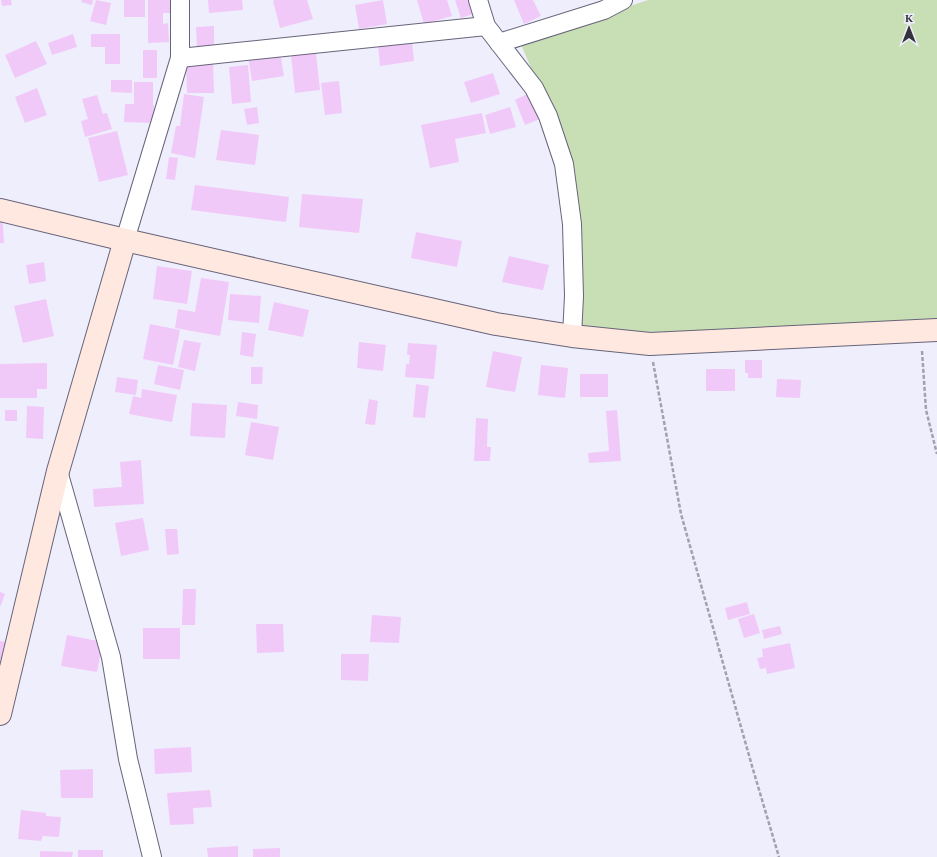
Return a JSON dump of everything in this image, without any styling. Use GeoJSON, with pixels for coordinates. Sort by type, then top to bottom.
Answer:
{"type":"FeatureCollection","features":[{"type":"Feature","properties":{"kind":"street"},"geometry":{"type":"LineString","coordinates":[[0,714],[58,471],[180,58],[180,0]]}},
{"type":"Feature","properties":{"kind":"street"},"geometry":{"type":"LineString","coordinates":[[478,0],[486,26],[534,88],[548,116],[564,164],[572,224],[574,296],[572,336]]}},
{"type":"Feature","properties":{"kind":"street"},"geometry":{"type":"LineString","coordinates":[[499,43],[604,10],[624,0]]}},
{"type":"Feature","properties":{"kind":"street"},"geometry":{"type":"LineString","coordinates":[[180,58],[486,26]]}},
{"type":"Feature","properties":{"kind":"street"},"geometry":{"type":"LineString","coordinates":[[0,210],[125,240],[496,324],[572,336],[650,344],[929,330]]}},
{"type":"Feature","properties":{"kind":"street"},"geometry":{"type":"LineString","coordinates":[[58,471],[111,658],[128,759],[152,857]]}},
{"type":"Feature","properties":{"kind":"path"},"geometry":{"type":"LineString","coordinates":[[929,330],[926,410],[937,454]]}},
{"type":"Feature","properties":{"kind":"path"},"geometry":{"type":"LineString","coordinates":[[650,344],[681,514],[779,857]]}},
{"type":"Feature","properties":{"kind":"green space"},"geometry":{"type":"Polygon","coordinates":[[[648,0],[937,0],[937,320],[710,335],[571,332],[568,199],[544,99],[520,42],[648,0]]]}},
{"type":"Feature","properties":{"kind":"building"},"geometry":{"type":"Polygon","coordinates":[[[1,0],[11,0],[12,5],[2,6],[1,0]]]}},
{"type":"Feature","properties":{"kind":"building"},"geometry":{"type":"Polygon","coordinates":[[[82,0],[93,0],[92,5],[81,2],[82,0]]]}},
{"type":"Feature","properties":{"kind":"building"},"geometry":{"type":"Polygon","coordinates":[[[96,0],[111,3],[106,25],[90,21],[96,0]]]}},
{"type":"Feature","properties":{"kind":"building"},"geometry":{"type":"Polygon","coordinates":[[[124,0],[145,0],[145,17],[124,17],[124,0]]]}},
{"type":"Feature","properties":{"kind":"building"},"geometry":{"type":"Polygon","coordinates":[[[148,0],[170,0],[170,13],[163,13],[163,24],[168,23],[169,42],[148,43],[148,0]]]}},
{"type":"Feature","properties":{"kind":"building"},"geometry":{"type":"Polygon","coordinates":[[[208,0],[242,0],[243,10],[209,13],[208,0]]]}},
{"type":"Feature","properties":{"kind":"building"},"geometry":{"type":"Polygon","coordinates":[[[307,0],[313,19],[280,28],[273,1],[307,0]]]}},
{"type":"Feature","properties":{"kind":"building"},"geometry":{"type":"Polygon","coordinates":[[[383,0],[387,24],[359,29],[355,5],[383,0]]]}},
{"type":"Feature","properties":{"kind":"building"},"geometry":{"type":"Polygon","coordinates":[[[417,0],[447,0],[452,16],[424,24],[417,0]]]}},
{"type":"Feature","properties":{"kind":"building"},"geometry":{"type":"Polygon","coordinates":[[[455,0],[471,0],[476,13],[461,18],[455,0]]]}},
{"type":"Feature","properties":{"kind":"building"},"geometry":{"type":"Polygon","coordinates":[[[514,0],[533,0],[541,16],[524,24],[514,0]]]}},
{"type":"Feature","properties":{"kind":"building"},"geometry":{"type":"Polygon","coordinates":[[[214,26],[214,49],[197,49],[196,27],[214,26]]]}},
{"type":"Feature","properties":{"kind":"building"},"geometry":{"type":"Polygon","coordinates":[[[73,34],[77,47],[52,55],[48,43],[73,34]]]}},
{"type":"Feature","properties":{"kind":"building"},"geometry":{"type":"Polygon","coordinates":[[[91,34],[120,34],[120,64],[105,64],[105,47],[91,47],[91,34]]]}},
{"type":"Feature","properties":{"kind":"building"},"geometry":{"type":"Polygon","coordinates":[[[36,41],[47,64],[15,78],[5,55],[36,41]]]}},
{"type":"Feature","properties":{"kind":"building"},"geometry":{"type":"Polygon","coordinates":[[[412,41],[414,61],[380,66],[378,45],[412,41]]]}},
{"type":"Feature","properties":{"kind":"building"},"geometry":{"type":"Polygon","coordinates":[[[143,50],[157,50],[157,78],[143,78],[143,50]]]}},
{"type":"Feature","properties":{"kind":"building"},"geometry":{"type":"Polygon","coordinates":[[[280,52],[284,76],[252,81],[248,57],[280,52]]]}},
{"type":"Feature","properties":{"kind":"building"},"geometry":{"type":"Polygon","coordinates":[[[316,53],[320,90],[295,93],[291,55],[316,53]]]}},
{"type":"Feature","properties":{"kind":"building"},"geometry":{"type":"Polygon","coordinates":[[[213,63],[214,93],[187,93],[186,64],[213,63]]]}},
{"type":"Feature","properties":{"kind":"building"},"geometry":{"type":"Polygon","coordinates":[[[248,65],[251,102],[232,104],[229,67],[248,65]]]}},
{"type":"Feature","properties":{"kind":"building"},"geometry":{"type":"Polygon","coordinates":[[[493,73],[500,94],[471,103],[464,82],[493,73]]]}},
{"type":"Feature","properties":{"kind":"building"},"geometry":{"type":"Polygon","coordinates":[[[111,80],[132,80],[132,93],[111,92],[111,80]]]}},
{"type":"Feature","properties":{"kind":"building"},"geometry":{"type":"Polygon","coordinates":[[[339,81],[342,113],[325,115],[321,83],[339,81]]]}},
{"type":"Feature","properties":{"kind":"building"},"geometry":{"type":"Polygon","coordinates":[[[134,82],[153,82],[153,123],[124,122],[125,104],[134,104],[134,82]]]}},
{"type":"Feature","properties":{"kind":"building"},"geometry":{"type":"Polygon","coordinates":[[[37,88],[47,115],[25,123],[15,97],[37,88]]]}},
{"type":"Feature","properties":{"kind":"building"},"geometry":{"type":"Polygon","coordinates":[[[529,93],[540,119],[525,125],[515,100],[529,93]]]}},
{"type":"Feature","properties":{"kind":"building"},"geometry":{"type":"Polygon","coordinates":[[[184,94],[204,97],[195,158],[171,153],[176,126],[180,126],[184,94]]]}},
{"type":"Feature","properties":{"kind":"building"},"geometry":{"type":"Polygon","coordinates":[[[97,95],[103,114],[107,113],[112,129],[85,137],[81,121],[88,119],[82,99],[97,95]]]}},
{"type":"Feature","properties":{"kind":"building"},"geometry":{"type":"Polygon","coordinates":[[[257,107],[259,123],[247,125],[244,109],[257,107]]]}},
{"type":"Feature","properties":{"kind":"building"},"geometry":{"type":"Polygon","coordinates":[[[510,107],[516,127],[490,134],[485,115],[510,107]]]}},
{"type":"Feature","properties":{"kind":"building"},"geometry":{"type":"Polygon","coordinates":[[[482,113],[486,133],[455,139],[459,162],[430,168],[421,125],[482,113]]]}},
{"type":"Feature","properties":{"kind":"building"},"geometry":{"type":"Polygon","coordinates":[[[221,130],[259,135],[255,165],[216,160],[221,130]]]}},
{"type":"Feature","properties":{"kind":"building"},"geometry":{"type":"Polygon","coordinates":[[[117,131],[128,175],[99,182],[88,138],[117,131]]]}},
{"type":"Feature","properties":{"kind":"building"},"geometry":{"type":"Polygon","coordinates":[[[169,157],[178,158],[175,180],[166,179],[169,157]]]}},
{"type":"Feature","properties":{"kind":"building"},"geometry":{"type":"Polygon","coordinates":[[[195,185],[289,197],[286,222],[191,210],[195,185]]]}},
{"type":"Feature","properties":{"kind":"building"},"geometry":{"type":"Polygon","coordinates":[[[302,194],[363,199],[359,233],[299,227],[302,194]]]}},
{"type":"Feature","properties":{"kind":"building"},"geometry":{"type":"Polygon","coordinates":[[[0,213],[2,213],[4,243],[0,243],[0,213]]]}},
{"type":"Feature","properties":{"kind":"building"},"geometry":{"type":"Polygon","coordinates":[[[416,232],[462,241],[457,267],[411,258],[416,232]]]}},
{"type":"Feature","properties":{"kind":"building"},"geometry":{"type":"Polygon","coordinates":[[[509,256],[549,265],[543,290],[502,282],[509,256]]]}},
{"type":"Feature","properties":{"kind":"building"},"geometry":{"type":"Polygon","coordinates":[[[44,262],[46,281],[29,284],[26,265],[44,262]]]}},
{"type":"Feature","properties":{"kind":"building"},"geometry":{"type":"Polygon","coordinates":[[[157,266],[192,271],[187,304],[153,299],[157,266]]]}},
{"type":"Feature","properties":{"kind":"building"},"geometry":{"type":"Polygon","coordinates":[[[201,278],[229,282],[220,336],[175,328],[178,309],[195,312],[201,278]]]}},
{"type":"Feature","properties":{"kind":"building"},"geometry":{"type":"Polygon","coordinates":[[[230,294],[261,296],[259,323],[228,320],[230,294]]]}},
{"type":"Feature","properties":{"kind":"building"},"geometry":{"type":"Polygon","coordinates":[[[46,299],[54,336],[23,343],[14,306],[46,299]]]}},
{"type":"Feature","properties":{"kind":"building"},"geometry":{"type":"Polygon","coordinates":[[[274,302],[309,310],[303,337],[268,330],[274,302]]]}},
{"type":"Feature","properties":{"kind":"building"},"geometry":{"type":"Polygon","coordinates":[[[150,324],[180,330],[173,365],[143,359],[150,324]]]}},
{"type":"Feature","properties":{"kind":"building"},"geometry":{"type":"Polygon","coordinates":[[[242,332],[256,334],[253,357],[240,355],[242,332]]]}},
{"type":"Feature","properties":{"kind":"building"},"geometry":{"type":"Polygon","coordinates":[[[184,340],[201,343],[195,371],[178,367],[184,340]]]}},
{"type":"Feature","properties":{"kind":"building"},"geometry":{"type":"Polygon","coordinates":[[[359,342],[386,345],[383,371],[357,368],[359,342]]]}},
{"type":"Feature","properties":{"kind":"building"},"geometry":{"type":"Polygon","coordinates":[[[408,343],[437,345],[434,379],[405,377],[406,364],[409,364],[410,355],[407,355],[408,343]]]}},
{"type":"Feature","properties":{"kind":"building"},"geometry":{"type":"Polygon","coordinates":[[[493,351],[522,357],[515,392],[486,387],[493,351]]]}},
{"type":"Feature","properties":{"kind":"building"},"geometry":{"type":"Polygon","coordinates":[[[745,360],[762,360],[762,378],[748,378],[748,373],[745,373],[745,360]]]}},
{"type":"Feature","properties":{"kind":"building"},"geometry":{"type":"Polygon","coordinates":[[[47,363],[47,389],[37,389],[37,398],[0,398],[0,364],[47,363]]]}},
{"type":"Feature","properties":{"kind":"building"},"geometry":{"type":"Polygon","coordinates":[[[158,365],[184,370],[180,390],[154,384],[158,365]]]}},
{"type":"Feature","properties":{"kind":"building"},"geometry":{"type":"Polygon","coordinates":[[[541,365],[568,368],[565,398],[538,395],[541,365]]]}},
{"type":"Feature","properties":{"kind":"building"},"geometry":{"type":"Polygon","coordinates":[[[251,367],[263,367],[262,384],[251,384],[251,367]]]}},
{"type":"Feature","properties":{"kind":"building"},"geometry":{"type":"Polygon","coordinates":[[[706,369],[735,369],[735,391],[706,391],[706,369]]]}},
{"type":"Feature","properties":{"kind":"building"},"geometry":{"type":"Polygon","coordinates":[[[580,374],[608,374],[608,397],[580,397],[580,374]]]}},
{"type":"Feature","properties":{"kind":"building"},"geometry":{"type":"Polygon","coordinates":[[[117,377],[138,380],[136,395],[115,392],[117,377]]]}},
{"type":"Feature","properties":{"kind":"building"},"geometry":{"type":"Polygon","coordinates":[[[777,379],[801,380],[800,398],[776,397],[777,379]]]}},
{"type":"Feature","properties":{"kind":"building"},"geometry":{"type":"Polygon","coordinates":[[[416,384],[429,386],[425,418],[413,417],[416,384]]]}},
{"type":"Feature","properties":{"kind":"building"},"geometry":{"type":"Polygon","coordinates":[[[142,389],[177,395],[172,422],[129,414],[133,396],[141,398],[142,389]]]}},
{"type":"Feature","properties":{"kind":"building"},"geometry":{"type":"Polygon","coordinates":[[[369,399],[378,401],[375,425],[365,424],[369,399]]]}},
{"type":"Feature","properties":{"kind":"building"},"geometry":{"type":"Polygon","coordinates":[[[238,402],[258,405],[257,419],[236,416],[238,402]]]}},
{"type":"Feature","properties":{"kind":"building"},"geometry":{"type":"Polygon","coordinates":[[[192,403],[227,405],[225,438],[190,436],[192,403]]]}},
{"type":"Feature","properties":{"kind":"building"},"geometry":{"type":"Polygon","coordinates":[[[27,406],[44,407],[43,439],[26,438],[27,406]]]}},
{"type":"Feature","properties":{"kind":"building"},"geometry":{"type":"Polygon","coordinates":[[[5,410],[17,410],[17,421],[5,421],[5,410]]]}},
{"type":"Feature","properties":{"kind":"building"},"geometry":{"type":"Polygon","coordinates":[[[617,410],[621,461],[589,463],[588,453],[609,451],[606,411],[617,410]]]}},
{"type":"Feature","properties":{"kind":"building"},"geometry":{"type":"Polygon","coordinates":[[[476,418],[488,419],[487,447],[491,447],[490,461],[474,461],[476,418]]]}},
{"type":"Feature","properties":{"kind":"building"},"geometry":{"type":"Polygon","coordinates":[[[251,422],[279,427],[273,460],[245,455],[251,422]]]}},
{"type":"Feature","properties":{"kind":"building"},"geometry":{"type":"Polygon","coordinates":[[[141,460],[144,504],[94,507],[93,489],[122,487],[120,462],[141,460]]]}},
{"type":"Feature","properties":{"kind":"building"},"geometry":{"type":"Polygon","coordinates":[[[143,518],[149,550],[121,556],[115,523],[143,518]]]}},
{"type":"Feature","properties":{"kind":"building"},"geometry":{"type":"Polygon","coordinates":[[[165,529],[177,529],[179,554],[167,555],[165,529]]]}},
{"type":"Feature","properties":{"kind":"building"},"geometry":{"type":"Polygon","coordinates":[[[183,589],[196,589],[195,625],[182,625],[183,589]]]}},
{"type":"Feature","properties":{"kind":"building"},"geometry":{"type":"Polygon","coordinates":[[[0,592],[5,594],[0,607],[0,592]]]}},
{"type":"Feature","properties":{"kind":"building"},"geometry":{"type":"Polygon","coordinates":[[[747,602],[750,614],[728,620],[725,608],[747,602]]]}},
{"type":"Feature","properties":{"kind":"building"},"geometry":{"type":"Polygon","coordinates":[[[754,614],[760,633],[744,638],[738,619],[754,614]]]}},
{"type":"Feature","properties":{"kind":"building"},"geometry":{"type":"Polygon","coordinates":[[[372,615],[401,617],[399,643],[370,642],[372,615]]]}},
{"type":"Feature","properties":{"kind":"building"},"geometry":{"type":"Polygon","coordinates":[[[256,624],[283,624],[284,652],[257,653],[256,624]]]}},
{"type":"Feature","properties":{"kind":"building"},"geometry":{"type":"Polygon","coordinates":[[[780,626],[782,634],[764,639],[762,630],[780,626]]]}},
{"type":"Feature","properties":{"kind":"building"},"geometry":{"type":"Polygon","coordinates":[[[143,628],[180,628],[180,659],[143,659],[143,628]]]}},
{"type":"Feature","properties":{"kind":"building"},"geometry":{"type":"Polygon","coordinates":[[[67,635],[103,642],[97,672],[61,666],[67,635]]]}},
{"type":"Feature","properties":{"kind":"building"},"geometry":{"type":"Polygon","coordinates":[[[0,641],[11,643],[7,662],[0,660],[0,641]]]}},
{"type":"Feature","properties":{"kind":"building"},"geometry":{"type":"Polygon","coordinates":[[[790,643],[795,668],[767,674],[766,668],[760,669],[757,658],[763,657],[762,649],[790,643]]]}},
{"type":"Feature","properties":{"kind":"building"},"geometry":{"type":"Polygon","coordinates":[[[341,654],[369,654],[368,681],[341,680],[341,654]]]}},
{"type":"Feature","properties":{"kind":"building"},"geometry":{"type":"Polygon","coordinates":[[[191,747],[192,772],[155,774],[154,749],[191,747]]]}},
{"type":"Feature","properties":{"kind":"building"},"geometry":{"type":"Polygon","coordinates":[[[93,769],[93,798],[61,798],[60,770],[93,769]]]}},
{"type":"Feature","properties":{"kind":"building"},"geometry":{"type":"Polygon","coordinates":[[[210,790],[212,807],[193,808],[194,824],[170,825],[167,793],[210,790]]]}},
{"type":"Feature","properties":{"kind":"building"},"geometry":{"type":"Polygon","coordinates":[[[21,810],[46,813],[46,816],[61,817],[59,837],[43,836],[41,841],[18,839],[21,810]]]}},
{"type":"Feature","properties":{"kind":"building"},"geometry":{"type":"Polygon","coordinates":[[[238,846],[238,857],[208,857],[207,848],[238,846]]]}},
{"type":"Feature","properties":{"kind":"building"},"geometry":{"type":"Polygon","coordinates":[[[280,848],[280,857],[253,857],[253,849],[280,848]]]}},
{"type":"Feature","properties":{"kind":"building"},"geometry":{"type":"Polygon","coordinates":[[[78,850],[103,850],[103,857],[78,857],[78,850]]]}},
{"type":"Feature","properties":{"kind":"building"},"geometry":{"type":"Polygon","coordinates":[[[40,851],[73,852],[72,857],[40,857],[40,851]]]}}]}
